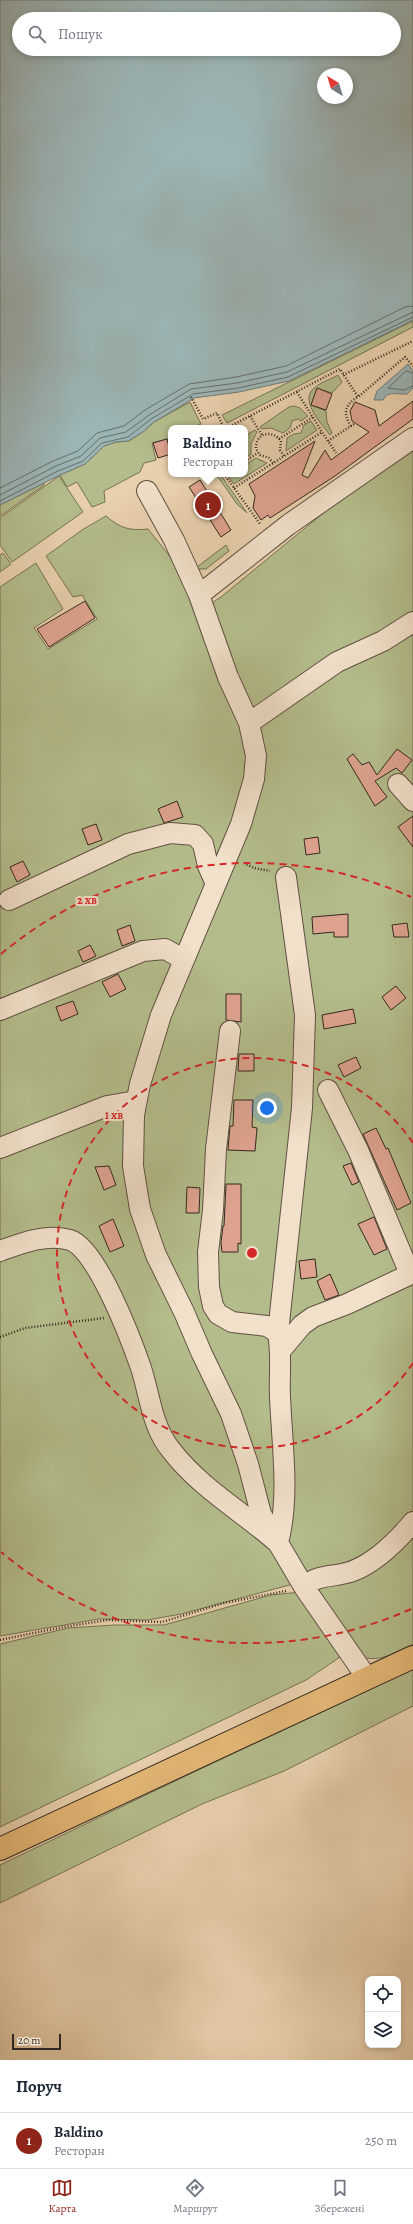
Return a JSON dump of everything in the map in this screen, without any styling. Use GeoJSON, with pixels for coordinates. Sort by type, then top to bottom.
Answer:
{"type":"FeatureCollection","features":[{"type":"Feature","properties":{"kind":"main road"},"geometry":{"type":"LineString","coordinates":[[0,1849],[413,1656]]}},
{"type":"Feature","properties":{"kind":"lane"},"geometry":{"type":"LineString","coordinates":[[199,594],[270,540],[413,438]]}},
{"type":"Feature","properties":{"kind":"lane"},"geometry":{"type":"LineString","coordinates":[[147,491],[174,540],[199,594],[228,677],[249,723],[256,756],[254,779],[241,824],[199,927],[183,959],[161,1015],[136,1101],[134,1116],[133,1166],[140,1209],[156,1255],[231,1414],[248,1464],[260,1514],[304,1588],[367,1678]]}},
{"type":"Feature","properties":{"kind":"lane"},"geometry":{"type":"LineString","coordinates":[[249,723],[337,662],[383,641],[413,622]]}},
{"type":"Feature","properties":{"kind":"lane"},"geometry":{"type":"LineString","coordinates":[[398,784],[413,801]]}},
{"type":"Feature","properties":{"kind":"lane"},"geometry":{"type":"LineString","coordinates":[[9,900],[128,844],[170,834],[195,835],[204,844],[208,866],[216,884]]}},
{"type":"Feature","properties":{"kind":"lane"},"geometry":{"type":"LineString","coordinates":[[278,1543],[284,1522],[279,1341],[299,1145],[305,1015],[286,877]]}},
{"type":"Feature","properties":{"kind":"lane"},"geometry":{"type":"LineString","coordinates":[[0,1010],[143,950],[165,949],[183,959]]}},
{"type":"Feature","properties":{"kind":"lane"},"geometry":{"type":"LineString","coordinates":[[230,1031],[216,1149],[213,1210],[208,1252],[209,1287],[214,1306],[218,1314],[232,1322],[268,1326],[279,1341]]}},
{"type":"Feature","properties":{"kind":"lane"},"geometry":{"type":"LineString","coordinates":[[279,1341],[313,1317],[347,1304],[412,1273],[364,1165],[328,1090]]}},
{"type":"Feature","properties":{"kind":"lane"},"geometry":{"type":"LineString","coordinates":[[0,1148],[108,1106],[136,1101]]}},
{"type":"Feature","properties":{"kind":"lane"},"geometry":{"type":"LineString","coordinates":[[0,1251],[29,1241],[55,1237],[72,1240],[86,1252],[98,1269],[120,1316],[141,1368],[154,1419],[170,1450],[211,1490],[256,1523],[278,1543]]}},
{"type":"Feature","properties":{"kind":"lane"},"geometry":{"type":"LineString","coordinates":[[304,1588],[310,1582],[323,1576],[353,1571],[367,1564],[384,1551],[413,1522]]}},
{"type":"Feature","properties":{"kind":"path"},"geometry":{"type":"LineString","coordinates":[[343,375],[413,341]]}},
{"type":"Feature","properties":{"kind":"path"},"geometry":{"type":"LineString","coordinates":[[328,441],[352,425],[345,416],[345,409],[350,401],[358,397],[405,357],[413,366]]}},
{"type":"Feature","properties":{"kind":"path"},"geometry":{"type":"LineString","coordinates":[[231,425],[340,369],[358,397]]}},
{"type":"Feature","properties":{"kind":"path"},"geometry":{"type":"LineString","coordinates":[[297,392],[336,453]]}},
{"type":"Feature","properties":{"kind":"path"},"geometry":{"type":"LineString","coordinates":[[191,397],[203,419],[216,413],[223,425]]}},
{"type":"Feature","properties":{"kind":"path"},"geometry":{"type":"LineString","coordinates":[[250,416],[262,435]]}},
{"type":"Feature","properties":{"kind":"path"},"geometry":{"type":"LineString","coordinates":[[279,439],[312,417]]}},
{"type":"Feature","properties":{"kind":"path"},"geometry":{"type":"LineString","coordinates":[[234,488],[322,432]]}},
{"type":"Feature","properties":{"kind":"path"},"geometry":{"type":"LineString","coordinates":[[262,435],[272,434],[279,439],[280,450],[284,456]]}},
{"type":"Feature","properties":{"kind":"path"},"geometry":{"type":"LineString","coordinates":[[258,453],[256,444],[262,435]]}},
{"type":"Feature","properties":{"kind":"path"},"geometry":{"type":"LineString","coordinates":[[248,459],[258,453]]}},
{"type":"Feature","properties":{"kind":"path"},"geometry":{"type":"LineString","coordinates":[[258,453],[269,458],[273,463]]}},
{"type":"Feature","properties":{"kind":"path"},"geometry":{"type":"LineString","coordinates":[[226,477],[270,540]]}},
{"type":"Feature","properties":{"kind":"path"},"geometry":{"type":"LineString","coordinates":[[230,852],[242,862],[254,868],[275,871],[286,877]]}},
{"type":"Feature","properties":{"kind":"path"},"geometry":{"type":"LineString","coordinates":[[0,1337],[25,1328],[70,1324],[120,1316]]}},
{"type":"Feature","properties":{"kind":"path"},"geometry":{"type":"LineString","coordinates":[[0,1640],[63,1627],[108,1620],[162,1622],[224,1603],[304,1588]]}},
{"type":"Feature","properties":{"kind":"green space"},"geometry":{"type":"Polygon","coordinates":[[[413,321],[413,327],[227,423],[222,415],[413,321]]]}},
{"type":"Feature","properties":{"kind":"green space"},"geometry":{"type":"Polygon","coordinates":[[[338,375],[342,382],[332,393],[317,388],[311,405],[326,411],[327,422],[332,433],[330,435],[314,413],[309,400],[313,389],[338,375]]]}},
{"type":"Feature","properties":{"kind":"green space"},"geometry":{"type":"Polygon","coordinates":[[[190,402],[201,424],[168,425],[168,439],[152,443],[156,460],[144,463],[140,472],[104,491],[105,502],[92,507],[77,482],[67,487],[60,475],[85,464],[104,446],[116,442],[129,441],[143,432],[154,422],[190,402]]]}},
{"type":"Feature","properties":{"kind":"green space"},"geometry":{"type":"Polygon","coordinates":[[[294,406],[300,408],[308,416],[301,421],[298,419],[292,421],[290,428],[283,433],[271,428],[262,429],[260,427],[289,407],[294,406]]]}},
{"type":"Feature","properties":{"kind":"green space"},"geometry":{"type":"Polygon","coordinates":[[[311,421],[317,430],[286,451],[287,438],[294,434],[301,433],[304,425],[311,421]]]}},
{"type":"Feature","properties":{"kind":"green space"},"geometry":{"type":"Polygon","coordinates":[[[255,430],[257,432],[251,444],[251,454],[248,456],[248,434],[255,430]]]}},
{"type":"Feature","properties":{"kind":"green space"},"geometry":{"type":"Polygon","coordinates":[[[413,451],[413,1269],[355,1296],[309,1315],[298,1322],[285,1339],[282,1332],[269,1323],[222,1313],[213,1293],[212,1258],[206,1259],[205,1279],[207,1296],[213,1311],[218,1318],[226,1326],[247,1325],[270,1331],[277,1344],[276,1388],[280,1516],[277,1533],[265,1514],[248,1443],[233,1403],[223,1387],[194,1319],[166,1263],[154,1269],[183,1321],[204,1374],[226,1415],[250,1496],[253,1516],[220,1491],[182,1457],[162,1422],[145,1367],[113,1292],[90,1249],[75,1239],[51,1231],[33,1234],[0,1247],[0,587],[36,563],[63,609],[34,628],[48,649],[97,619],[82,595],[73,597],[46,556],[82,530],[106,516],[125,528],[135,530],[148,529],[172,559],[198,612],[221,597],[338,501],[413,451]]]}},
{"type":"Feature","properties":{"kind":"green space"},"geometry":{"type":"Polygon","coordinates":[[[256,458],[267,463],[248,475],[248,463],[256,458]]]}},
{"type":"Feature","properties":{"kind":"green space"},"geometry":{"type":"Polygon","coordinates":[[[59,476],[83,512],[12,562],[0,545],[0,518],[59,476]]]}},
{"type":"Feature","properties":{"kind":"green space"},"geometry":{"type":"Polygon","coordinates":[[[218,477],[222,477],[247,513],[237,504],[218,477]]]}},
{"type":"Feature","properties":{"kind":"green space"},"geometry":{"type":"Polygon","coordinates":[[[229,477],[245,477],[234,484],[229,477]]]}},
{"type":"Feature","properties":{"kind":"green space"},"geometry":{"type":"Polygon","coordinates":[[[44,483],[44,485],[0,516],[0,505],[44,483]]]}},
{"type":"Feature","properties":{"kind":"green space"},"geometry":{"type":"Polygon","coordinates":[[[226,545],[229,551],[206,569],[197,569],[192,564],[197,567],[226,545]]]}},
{"type":"Feature","properties":{"kind":"green space"},"geometry":{"type":"Polygon","coordinates":[[[3,553],[11,564],[0,572],[0,555],[3,553]]]}},
{"type":"Feature","properties":{"kind":"green space"},"geometry":{"type":"Polygon","coordinates":[[[69,1243],[113,1311],[159,1441],[262,1532],[297,1583],[181,1614],[148,1620],[99,1619],[0,1636],[0,1255],[69,1243]]]}},
{"type":"Feature","properties":{"kind":"green space"},"geometry":{"type":"Polygon","coordinates":[[[413,1276],[413,1509],[392,1532],[367,1551],[349,1561],[309,1577],[290,1551],[287,1530],[284,1365],[305,1327],[413,1276]]]}},
{"type":"Feature","properties":{"kind":"green space"},"geometry":{"type":"Polygon","coordinates":[[[413,1526],[413,1644],[381,1658],[374,1659],[361,1656],[311,1585],[413,1526]]]}},
{"type":"Feature","properties":{"kind":"green space"},"geometry":{"type":"Polygon","coordinates":[[[301,1592],[343,1655],[306,1680],[0,1827],[0,1644],[68,1628],[114,1625],[164,1625],[271,1595],[301,1592]]]}},
{"type":"Feature","properties":{"kind":"green space"},"geometry":{"type":"Polygon","coordinates":[[[413,1667],[413,1706],[284,1771],[202,1804],[0,1903],[0,1865],[413,1667]]]}},
{"type":"Feature","properties":{"kind":"water"},"geometry":{"type":"Polygon","coordinates":[[[0,0],[413,0],[413,320],[289,381],[239,392],[194,398],[154,422],[143,432],[128,441],[116,442],[104,446],[85,464],[0,505],[0,0]]]}},
{"type":"Feature","properties":{"kind":"water"},"geometry":{"type":"Polygon","coordinates":[[[408,364],[413,371],[413,388],[407,394],[390,394],[383,400],[374,400],[377,391],[408,364]]]}},
{"type":"Feature","properties":{"kind":"building"},"geometry":{"type":"Polygon","coordinates":[[[317,388],[332,394],[326,410],[311,405],[317,388]]]}},
{"type":"Feature","properties":{"kind":"building"},"geometry":{"type":"Polygon","coordinates":[[[413,401],[413,419],[335,476],[270,518],[268,515],[261,520],[253,508],[255,496],[249,484],[315,441],[302,475],[308,478],[325,450],[331,460],[369,432],[352,421],[350,411],[355,402],[375,410],[379,426],[413,401]]]}},
{"type":"Feature","properties":{"kind":"building"},"geometry":{"type":"Polygon","coordinates":[[[167,439],[168,455],[158,458],[153,443],[167,439]]]}},
{"type":"Feature","properties":{"kind":"building"},"geometry":{"type":"Polygon","coordinates":[[[200,480],[231,530],[221,537],[189,487],[200,480]]]}},
{"type":"Feature","properties":{"kind":"building"},"geometry":{"type":"Polygon","coordinates":[[[85,601],[95,618],[49,647],[37,629],[85,601]]]}},
{"type":"Feature","properties":{"kind":"building"},"geometry":{"type":"Polygon","coordinates":[[[397,749],[412,760],[402,773],[396,768],[375,781],[387,797],[375,806],[347,759],[353,754],[362,765],[369,762],[377,775],[397,749]]]}},
{"type":"Feature","properties":{"kind":"building"},"geometry":{"type":"Polygon","coordinates":[[[177,801],[183,817],[164,823],[158,809],[177,801]]]}},
{"type":"Feature","properties":{"kind":"building"},"geometry":{"type":"Polygon","coordinates":[[[413,816],[413,847],[398,827],[413,816]]]}},
{"type":"Feature","properties":{"kind":"building"},"geometry":{"type":"Polygon","coordinates":[[[96,824],[102,840],[88,845],[82,829],[96,824]]]}},
{"type":"Feature","properties":{"kind":"building"},"geometry":{"type":"Polygon","coordinates":[[[318,837],[320,853],[306,855],[304,839],[318,837]]]}},
{"type":"Feature","properties":{"kind":"building"},"geometry":{"type":"Polygon","coordinates":[[[23,861],[30,875],[17,882],[10,867],[23,861]]]}},
{"type":"Feature","properties":{"kind":"building"},"geometry":{"type":"Polygon","coordinates":[[[348,914],[348,937],[334,937],[334,932],[313,934],[312,917],[348,914]]]}},
{"type":"Feature","properties":{"kind":"building"},"geometry":{"type":"Polygon","coordinates":[[[407,923],[409,937],[394,937],[392,925],[407,923]]]}},
{"type":"Feature","properties":{"kind":"building"},"geometry":{"type":"Polygon","coordinates":[[[130,925],[135,941],[122,946],[117,930],[130,925]]]}},
{"type":"Feature","properties":{"kind":"building"},"geometry":{"type":"Polygon","coordinates":[[[90,945],[96,956],[83,962],[78,951],[90,945]]]}},
{"type":"Feature","properties":{"kind":"building"},"geometry":{"type":"Polygon","coordinates":[[[118,974],[126,989],[110,997],[102,982],[118,974]]]}},
{"type":"Feature","properties":{"kind":"building"},"geometry":{"type":"Polygon","coordinates":[[[396,986],[406,998],[391,1010],[382,997],[396,986]]]}},
{"type":"Feature","properties":{"kind":"building"},"geometry":{"type":"Polygon","coordinates":[[[226,994],[241,994],[241,1022],[226,1020],[226,994]]]}},
{"type":"Feature","properties":{"kind":"building"},"geometry":{"type":"Polygon","coordinates":[[[73,1001],[78,1014],[61,1021],[56,1007],[73,1001]]]}},
{"type":"Feature","properties":{"kind":"building"},"geometry":{"type":"Polygon","coordinates":[[[353,1009],[356,1023],[324,1029],[322,1015],[353,1009]]]}},
{"type":"Feature","properties":{"kind":"building"},"geometry":{"type":"Polygon","coordinates":[[[239,1054],[254,1054],[254,1071],[238,1071],[239,1054]]]}},
{"type":"Feature","properties":{"kind":"building"},"geometry":{"type":"Polygon","coordinates":[[[356,1057],[361,1068],[344,1077],[338,1065],[356,1057]]]}},
{"type":"Feature","properties":{"kind":"building"},"geometry":{"type":"Polygon","coordinates":[[[234,1100],[253,1100],[252,1127],[257,1128],[255,1151],[228,1150],[230,1126],[233,1126],[234,1100]]]}},
{"type":"Feature","properties":{"kind":"building"},"geometry":{"type":"Polygon","coordinates":[[[376,1128],[386,1149],[388,1148],[411,1203],[397,1210],[363,1134],[376,1128]]]}},
{"type":"Feature","properties":{"kind":"building"},"geometry":{"type":"Polygon","coordinates":[[[351,1163],[359,1182],[352,1185],[343,1166],[351,1163]]]}},
{"type":"Feature","properties":{"kind":"building"},"geometry":{"type":"Polygon","coordinates":[[[109,1166],[116,1185],[104,1190],[95,1167],[109,1166]]]}},
{"type":"Feature","properties":{"kind":"building"},"geometry":{"type":"Polygon","coordinates":[[[226,1184],[241,1184],[241,1244],[238,1243],[238,1252],[222,1252],[221,1243],[224,1226],[226,1184]]]}},
{"type":"Feature","properties":{"kind":"building"},"geometry":{"type":"Polygon","coordinates":[[[187,1187],[200,1188],[199,1213],[186,1213],[187,1187]]]}},
{"type":"Feature","properties":{"kind":"building"},"geometry":{"type":"Polygon","coordinates":[[[374,1217],[387,1249],[374,1255],[358,1224],[374,1217]]]}},
{"type":"Feature","properties":{"kind":"building"},"geometry":{"type":"Polygon","coordinates":[[[113,1219],[124,1246],[110,1252],[99,1226],[113,1219]]]}},
{"type":"Feature","properties":{"kind":"building"},"geometry":{"type":"Polygon","coordinates":[[[315,1259],[317,1277],[301,1279],[299,1261],[315,1259]]]}},
{"type":"Feature","properties":{"kind":"building"},"geometry":{"type":"Polygon","coordinates":[[[330,1274],[339,1295],[325,1300],[317,1281],[330,1274]]]}},
{"type":"Feature","properties":{"kind":"place","name":"Baldino"},"geometry":{"type":"Point","coordinates":[208,505]}}]}
